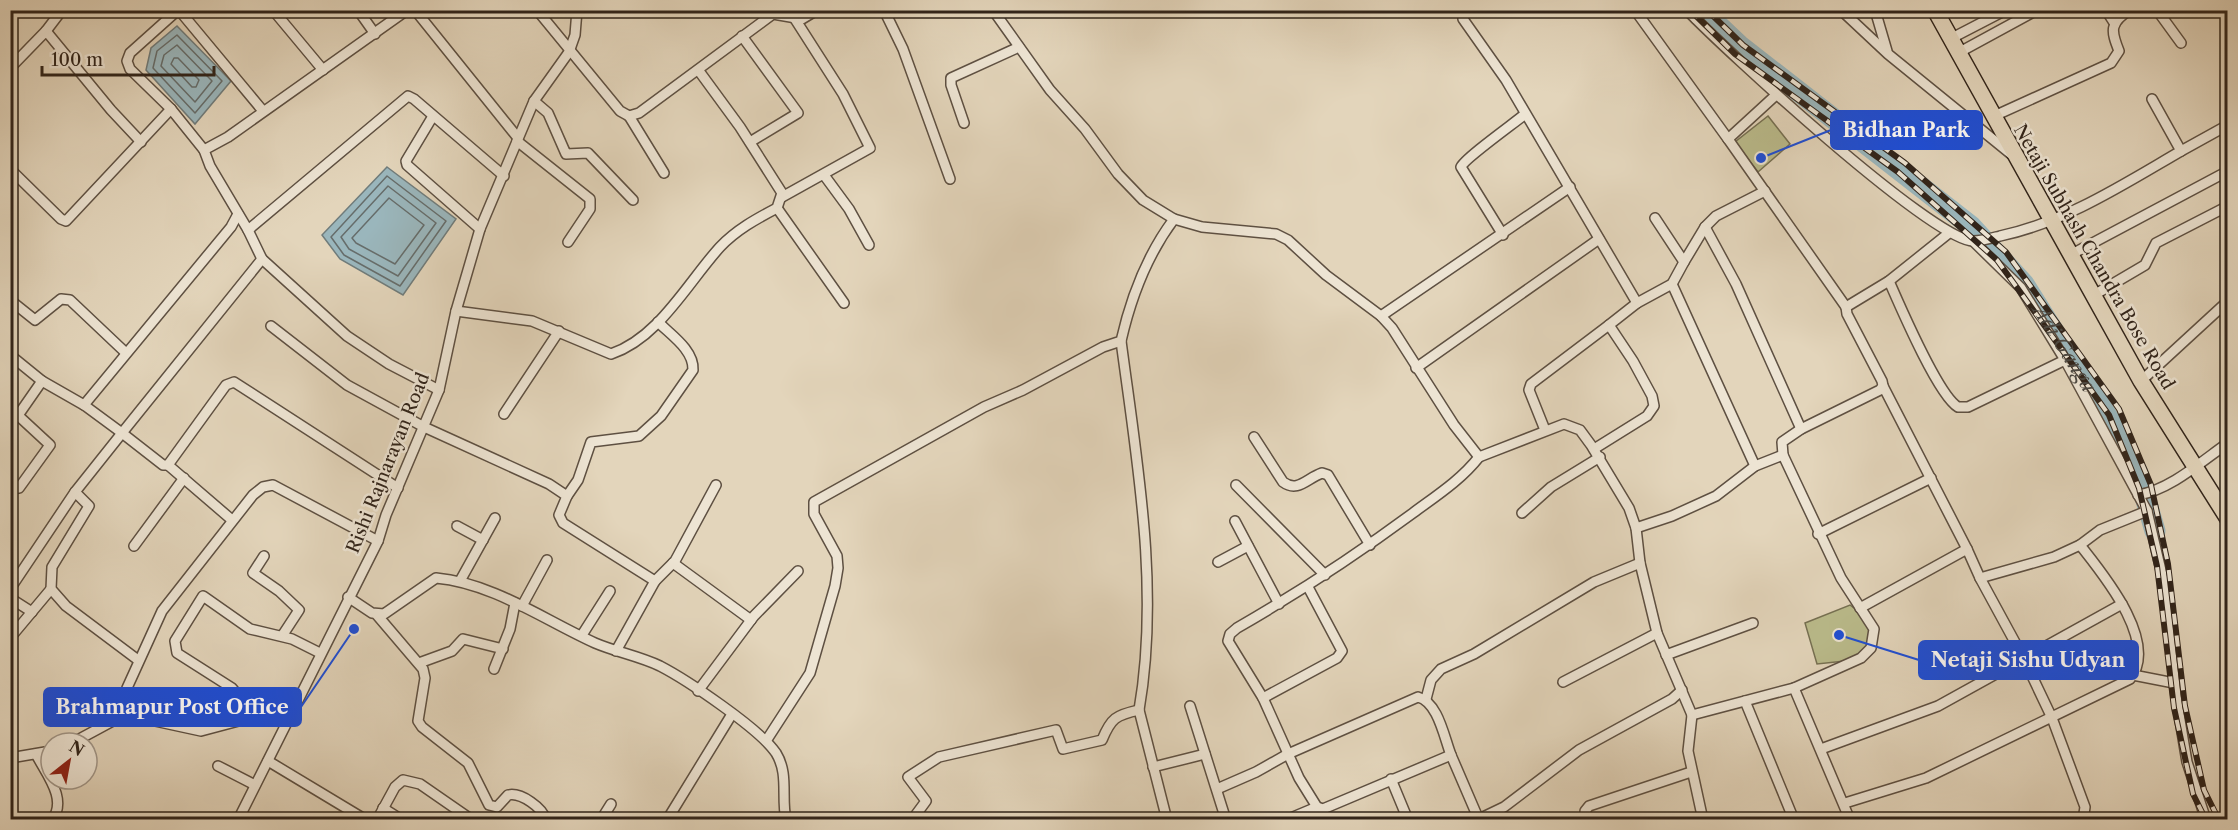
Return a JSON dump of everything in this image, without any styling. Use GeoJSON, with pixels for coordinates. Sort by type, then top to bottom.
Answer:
{"type":"FeatureCollection","features":[{"type":"Feature","properties":{"kind":"main road","name":"Netaji Subhash Chandra Bose Road"},"geometry":{"type":"LineString","coordinates":[[1935,10],[1992,117],[2072,254],[2141,381],[2228,519]]}},
{"type":"Feature","properties":{"kind":"street"},"geometry":{"type":"LineString","coordinates":[[10,68],[62,10]]}},
{"type":"Feature","properties":{"kind":"street"},"geometry":{"type":"LineString","coordinates":[[263,111],[178,10],[130,53],[127,61],[130,69],[171,109],[204,150],[210,166],[248,230],[262,259],[347,336],[388,364],[439,390]]}},
{"type":"Feature","properties":{"kind":"street"},"geometry":{"type":"LineString","coordinates":[[273,10],[323,70]]}},
{"type":"Feature","properties":{"kind":"street"},"geometry":{"type":"LineString","coordinates":[[358,10],[375,34]]}},
{"type":"Feature","properties":{"kind":"street"},"geometry":{"type":"LineString","coordinates":[[204,150],[407,10]]}},
{"type":"Feature","properties":{"kind":"street"},"geometry":{"type":"LineString","coordinates":[[415,10],[518,140],[590,199],[590,208],[568,242]]}},
{"type":"Feature","properties":{"kind":"street"},"geometry":{"type":"LineString","coordinates":[[537,10],[568,52],[620,111],[629,116],[664,173]]}},
{"type":"Feature","properties":{"kind":"street","name":"Rishi Rajnarayan Road"},"geometry":{"type":"LineString","coordinates":[[241,818],[320,653],[378,541],[439,390],[456,311],[480,229],[534,101],[568,52],[575,34],[578,10]]}},
{"type":"Feature","properties":{"kind":"street"},"geometry":{"type":"LineString","coordinates":[[629,116],[639,113],[699,71],[772,12],[802,19],[817,10]]}},
{"type":"Feature","properties":{"kind":"street"},"geometry":{"type":"LineString","coordinates":[[884,10],[903,49],[950,178]]}},
{"type":"Feature","properties":{"kind":"street"},"geometry":{"type":"LineString","coordinates":[[993,10],[1050,90],[1085,129],[1131,190],[1174,219],[1211,229],[1276,234],[1288,240],[1326,275],[1381,316],[1392,328],[1416,368],[1479,457]]}},
{"type":"Feature","properties":{"kind":"street"},"geometry":{"type":"LineString","coordinates":[[1635,10],[1846,307],[1846,314],[1980,578],[2023,657],[2052,718],[2085,807],[2083,819]]}},
{"type":"Feature","properties":{"kind":"street"},"geometry":{"type":"LineString","coordinates":[[1687,10],[1700,14],[1776,95],[1949,233],[1974,241],[2021,288],[2065,360],[2147,511],[2163,579],[2174,683],[2187,762],[2206,819]]}},
{"type":"Feature","properties":{"kind":"street"},"geometry":{"type":"LineString","coordinates":[[1842,10],[1888,54],[2014,156]]}},
{"type":"Feature","properties":{"kind":"street"},"geometry":{"type":"LineString","coordinates":[[1875,10],[1888,54]]}},
{"type":"Feature","properties":{"kind":"street"},"geometry":{"type":"LineString","coordinates":[[1954,46],[2006,10]]}},
{"type":"Feature","properties":{"kind":"street"},"geometry":{"type":"LineString","coordinates":[[1954,46],[2037,10]]}},
{"type":"Feature","properties":{"kind":"street"},"geometry":{"type":"LineString","coordinates":[[2106,10],[2115,24]]}},
{"type":"Feature","properties":{"kind":"street"},"geometry":{"type":"LineString","coordinates":[[1992,117],[2111,63],[2117,58],[2119,51],[2112,32],[2115,24],[2130,10]]}},
{"type":"Feature","properties":{"kind":"street"},"geometry":{"type":"LineString","coordinates":[[2157,10],[2181,43]]}},
{"type":"Feature","properties":{"kind":"street"},"geometry":{"type":"LineString","coordinates":[[456,311],[532,321],[611,354],[625,349],[658,322],[721,246],[741,228],[777,208],[782,197],[870,148],[843,94],[795,19]]}},
{"type":"Feature","properties":{"kind":"street"},"geometry":{"type":"LineString","coordinates":[[1464,19],[1506,80],[1524,115],[1570,187],[1637,303]]}},
{"type":"Feature","properties":{"kind":"street"},"geometry":{"type":"LineString","coordinates":[[46,30],[111,110],[141,142]]}},
{"type":"Feature","properties":{"kind":"street"},"geometry":{"type":"LineString","coordinates":[[742,36],[798,113],[750,142]]}},
{"type":"Feature","properties":{"kind":"street"},"geometry":{"type":"LineString","coordinates":[[964,123],[951,85],[951,78],[1019,47]]}},
{"type":"Feature","properties":{"kind":"street"},"geometry":{"type":"LineString","coordinates":[[699,71],[750,142],[782,197]]}},
{"type":"Feature","properties":{"kind":"street"},"geometry":{"type":"LineString","coordinates":[[1728,139],[1776,95]]}},
{"type":"Feature","properties":{"kind":"street"},"geometry":{"type":"LineString","coordinates":[[248,230],[408,96],[504,176]]}},
{"type":"Feature","properties":{"kind":"street"},"geometry":{"type":"LineString","coordinates":[[2152,99],[2181,151]]}},
{"type":"Feature","properties":{"kind":"street"},"geometry":{"type":"LineString","coordinates":[[534,101],[548,113],[566,154],[588,153],[633,200]]}},
{"type":"Feature","properties":{"kind":"street"},"geometry":{"type":"LineString","coordinates":[[10,170],[61,219],[66,221],[171,109]]}},
{"type":"Feature","properties":{"kind":"street"},"geometry":{"type":"LineString","coordinates":[[1503,235],[1461,167],[1469,157],[1499,137],[1524,115]]}},
{"type":"Feature","properties":{"kind":"street"},"geometry":{"type":"LineString","coordinates":[[433,116],[406,161],[407,165],[480,229]]}},
{"type":"Feature","properties":{"kind":"street"},"geometry":{"type":"LineString","coordinates":[[1974,241],[2053,221],[2107,194],[2228,125]]}},
{"type":"Feature","properties":{"kind":"street"},"geometry":{"type":"LineString","coordinates":[[2072,254],[2228,171]]}},
{"type":"Feature","properties":{"kind":"street"},"geometry":{"type":"LineString","coordinates":[[824,175],[849,209],[869,244]]}},
{"type":"Feature","properties":{"kind":"street"},"geometry":{"type":"LineString","coordinates":[[1381,316],[1503,235],[1570,187]]}},
{"type":"Feature","properties":{"kind":"street"},"geometry":{"type":"LineString","coordinates":[[1545,430],[1529,390],[1532,384],[1637,303],[1672,284],[1705,227],[1716,216],[1765,191]]}},
{"type":"Feature","properties":{"kind":"street"},"geometry":{"type":"LineString","coordinates":[[2094,295],[2145,265],[2156,243],[2228,206]]}},
{"type":"Feature","properties":{"kind":"street"},"geometry":{"type":"LineString","coordinates":[[777,208],[844,303]]}},
{"type":"Feature","properties":{"kind":"street"},"geometry":{"type":"LineString","coordinates":[[84,405],[231,227],[238,214]]}},
{"type":"Feature","properties":{"kind":"street"},"geometry":{"type":"LineString","coordinates":[[1655,218],[1684,262]]}},
{"type":"Feature","properties":{"kind":"street"},"geometry":{"type":"LineString","coordinates":[[1167,819],[1139,710],[1146,669],[1149,626],[1142,524],[1120,341],[1142,273],[1156,243],[1174,219]]}},
{"type":"Feature","properties":{"kind":"street"},"geometry":{"type":"LineString","coordinates":[[1705,227],[1736,284],[1801,429]]}},
{"type":"Feature","properties":{"kind":"street"},"geometry":{"type":"LineString","coordinates":[[1846,307],[1889,281],[1949,233]]}},
{"type":"Feature","properties":{"kind":"street"},"geometry":{"type":"LineString","coordinates":[[1416,368],[1599,239]]}},
{"type":"Feature","properties":{"kind":"street"},"geometry":{"type":"LineString","coordinates":[[10,589],[75,492],[262,259]]}},
{"type":"Feature","properties":{"kind":"street"},"geometry":{"type":"LineString","coordinates":[[1889,281],[1914,336],[1942,386],[1958,407],[1968,407],[2065,360]]}},
{"type":"Feature","properties":{"kind":"street"},"geometry":{"type":"LineString","coordinates":[[1672,284],[1755,466]]}},
{"type":"Feature","properties":{"kind":"street"},"geometry":{"type":"LineString","coordinates":[[10,300],[35,320],[60,299],[70,300],[126,353]]}},
{"type":"Feature","properties":{"kind":"street"},"geometry":{"type":"LineString","coordinates":[[2141,381],[2228,301]]}},
{"type":"Feature","properties":{"kind":"street"},"geometry":{"type":"LineString","coordinates":[[655,581],[563,523],[559,515],[567,496],[578,480],[591,442],[639,436],[661,416],[693,370],[694,361],[689,353],[658,322]]}},
{"type":"Feature","properties":{"kind":"street"},"geometry":{"type":"LineString","coordinates":[[1522,513],[1551,487],[1647,416],[1654,406],[1652,396],[1633,360],[1610,325]]}},
{"type":"Feature","properties":{"kind":"street"},"geometry":{"type":"LineString","coordinates":[[271,326],[347,385],[424,427],[549,484],[567,496]]}},
{"type":"Feature","properties":{"kind":"street"},"geometry":{"type":"LineString","coordinates":[[504,414],[559,331]]}},
{"type":"Feature","properties":{"kind":"street"},"geometry":{"type":"LineString","coordinates":[[766,741],[810,673],[835,586],[837,556],[814,514],[814,502],[984,407],[1023,390],[1103,347],[1120,341]]}},
{"type":"Feature","properties":{"kind":"street"},"geometry":{"type":"LineString","coordinates":[[10,355],[42,381],[84,405],[164,465],[168,465],[232,520]]}},
{"type":"Feature","properties":{"kind":"street"},"geometry":{"type":"LineString","coordinates":[[10,489],[19,488],[50,445],[15,411],[42,381]]}},
{"type":"Feature","properties":{"kind":"street"},"geometry":{"type":"LineString","coordinates":[[168,465],[226,385],[234,382],[398,488]]}},
{"type":"Feature","properties":{"kind":"street"},"geometry":{"type":"LineString","coordinates":[[1692,716],[1794,688],[1861,658],[1871,648],[1874,629],[1818,534],[1783,455],[1782,442],[1801,429],[1875,393],[1883,386]]}},
{"type":"Feature","properties":{"kind":"street"},"geometry":{"type":"LineString","coordinates":[[1451,755],[1323,809],[1317,807],[1312,803],[1263,698],[1228,641],[1230,634],[1308,587],[1370,545],[1462,476],[1479,457],[1545,430],[1564,424],[1573,426],[1597,453],[1622,494],[1636,528],[1640,563],[1657,633],[1692,716],[1688,751],[1703,819]]}},
{"type":"Feature","properties":{"kind":"street"},"geometry":{"type":"LineString","coordinates":[[1254,437],[1283,482],[1290,487],[1296,487],[1322,473],[1328,475],[1370,545]]}},
{"type":"Feature","properties":{"kind":"street"},"geometry":{"type":"LineString","coordinates":[[2138,495],[2149,493],[2228,443]]}},
{"type":"Feature","properties":{"kind":"street"},"geometry":{"type":"LineString","coordinates":[[1636,528],[1672,516],[1716,496],[1755,466],[1783,455]]}},
{"type":"Feature","properties":{"kind":"street"},"geometry":{"type":"LineString","coordinates":[[134,546],[184,478]]}},
{"type":"Feature","properties":{"kind":"street"},"geometry":{"type":"LineString","coordinates":[[1818,534],[1931,478]]}},
{"type":"Feature","properties":{"kind":"street"},"geometry":{"type":"LineString","coordinates":[[122,716],[127,688],[162,611],[232,520],[253,495],[263,487],[273,485],[378,541]]}},
{"type":"Feature","properties":{"kind":"street"},"geometry":{"type":"LineString","coordinates":[[616,651],[655,581],[673,562],[716,485]]}},
{"type":"Feature","properties":{"kind":"street"},"geometry":{"type":"LineString","coordinates":[[1236,485],[1325,575]]}},
{"type":"Feature","properties":{"kind":"street"},"geometry":{"type":"LineString","coordinates":[[10,638],[51,589],[52,567],[89,506],[75,492]]}},
{"type":"Feature","properties":{"kind":"street"},"geometry":{"type":"LineString","coordinates":[[1980,578],[2054,557],[2080,545],[2100,530],[2147,511]]}},
{"type":"Feature","properties":{"kind":"street"},"geometry":{"type":"LineString","coordinates":[[460,581],[495,518]]}},
{"type":"Feature","properties":{"kind":"street"},"geometry":{"type":"LineString","coordinates":[[1235,521],[1279,604]]}},
{"type":"Feature","properties":{"kind":"street"},"geometry":{"type":"LineString","coordinates":[[457,526],[483,540]]}},
{"type":"Feature","properties":{"kind":"street"},"geometry":{"type":"LineString","coordinates":[[1845,803],[1926,778],[2130,679],[2138,654],[2135,635],[2118,594],[2080,545]]}},
{"type":"Feature","properties":{"kind":"street"},"geometry":{"type":"LineString","coordinates":[[1218,562],[1248,546]]}},
{"type":"Feature","properties":{"kind":"street"},"geometry":{"type":"LineString","coordinates":[[1860,608],[1967,549]]}},
{"type":"Feature","properties":{"kind":"street"},"geometry":{"type":"LineString","coordinates":[[264,556],[253,573],[279,591],[300,610],[282,636]]}},
{"type":"Feature","properties":{"kind":"street"},"geometry":{"type":"LineString","coordinates":[[494,669],[518,604],[547,560]]}},
{"type":"Feature","properties":{"kind":"street"},"geometry":{"type":"LineString","coordinates":[[673,562],[751,620]]}},
{"type":"Feature","properties":{"kind":"street"},"geometry":{"type":"LineString","coordinates":[[1426,699],[1431,680],[1441,669],[1474,654],[1577,591],[1640,563]]}},
{"type":"Feature","properties":{"kind":"street"},"geometry":{"type":"LineString","coordinates":[[698,691],[751,620],[798,571]]}},
{"type":"Feature","properties":{"kind":"street"},"geometry":{"type":"LineString","coordinates":[[376,615],[384,614],[436,578],[460,581],[518,604],[616,651],[659,666],[732,714],[766,741],[777,754],[784,771],[782,803],[786,819]]}},
{"type":"Feature","properties":{"kind":"street"},"geometry":{"type":"LineString","coordinates":[[1263,698],[1337,658],[1342,651],[1308,587]]}},
{"type":"Feature","properties":{"kind":"street"},"geometry":{"type":"LineString","coordinates":[[51,589],[66,606],[138,660]]}},
{"type":"Feature","properties":{"kind":"street"},"geometry":{"type":"LineString","coordinates":[[582,635],[610,591]]}},
{"type":"Feature","properties":{"kind":"street"},"geometry":{"type":"LineString","coordinates":[[255,716],[232,688],[177,653],[175,641],[203,596],[250,629],[282,636],[320,653]]}},
{"type":"Feature","properties":{"kind":"street"},"geometry":{"type":"LineString","coordinates":[[10,597],[32,612]]}},
{"type":"Feature","properties":{"kind":"street"},"geometry":{"type":"LineString","coordinates":[[348,597],[376,615],[419,663],[425,678],[418,715],[422,727],[468,763],[489,805],[497,807],[508,795],[518,794],[543,812],[546,819]]}},
{"type":"Feature","properties":{"kind":"street"},"geometry":{"type":"LineString","coordinates":[[1821,749],[1938,706],[2122,603]]}},
{"type":"Feature","properties":{"kind":"street"},"geometry":{"type":"LineString","coordinates":[[1666,655],[1753,623]]}},
{"type":"Feature","properties":{"kind":"street"},"geometry":{"type":"LineString","coordinates":[[1563,682],[1657,633]]}},
{"type":"Feature","properties":{"kind":"street"},"geometry":{"type":"LineString","coordinates":[[419,663],[452,651],[463,639],[503,649]]}},
{"type":"Feature","properties":{"kind":"street"},"geometry":{"type":"LineString","coordinates":[[2133,675],[2174,683]]}},
{"type":"Feature","properties":{"kind":"street"},"geometry":{"type":"LineString","coordinates":[[1794,688],[1850,819]]}},
{"type":"Feature","properties":{"kind":"street"},"geometry":{"type":"LineString","coordinates":[[1216,789],[1256,772],[1288,754],[1418,697],[1426,699],[1432,706],[1479,819],[1504,807],[1579,750],[1672,699],[1682,690]]}},
{"type":"Feature","properties":{"kind":"street"},"geometry":{"type":"LineString","coordinates":[[1745,701],[1794,819]]}},
{"type":"Feature","properties":{"kind":"street"},"geometry":{"type":"LineString","coordinates":[[94,731],[122,716],[201,731],[295,706]]}},
{"type":"Feature","properties":{"kind":"street"},"geometry":{"type":"LineString","coordinates":[[1190,706],[1226,819]]}},
{"type":"Feature","properties":{"kind":"street"},"geometry":{"type":"LineString","coordinates":[[912,819],[926,801],[908,777],[939,757],[1056,730],[1063,748],[1102,740],[1109,724],[1119,714],[1139,710]]}},
{"type":"Feature","properties":{"kind":"street"},"geometry":{"type":"LineString","coordinates":[[667,819],[732,714]]}},
{"type":"Feature","properties":{"kind":"street"},"geometry":{"type":"LineString","coordinates":[[10,758],[39,753]]}},
{"type":"Feature","properties":{"kind":"street"},"geometry":{"type":"LineString","coordinates":[[36,754],[55,789],[59,803],[58,812],[52,819]]}},
{"type":"Feature","properties":{"kind":"street"},"geometry":{"type":"LineString","coordinates":[[1153,767],[1205,754]]}},
{"type":"Feature","properties":{"kind":"street"},"geometry":{"type":"LineString","coordinates":[[268,761],[366,819]]}},
{"type":"Feature","properties":{"kind":"street"},"geometry":{"type":"LineString","coordinates":[[218,766],[255,785]]}},
{"type":"Feature","properties":{"kind":"street"},"geometry":{"type":"LineString","coordinates":[[1586,819],[1585,811],[1589,806],[1691,772]]}},
{"type":"Feature","properties":{"kind":"street"},"geometry":{"type":"LineString","coordinates":[[1391,779],[1408,819]]}},
{"type":"Feature","properties":{"kind":"street"},"geometry":{"type":"LineString","coordinates":[[377,819],[398,782],[411,781],[472,819]]}},
{"type":"Feature","properties":{"kind":"street"},"geometry":{"type":"LineString","coordinates":[[601,819],[611,804]]}},
{"type":"Feature","properties":{"kind":"street"},"geometry":{"type":"LineString","coordinates":[[1286,819],[1317,807]]}},
{"type":"Feature","properties":{"kind":"street"},"geometry":{"type":"LineString","coordinates":[[383,808],[402,819]]}},
{"type":"Feature","properties":{"kind":"street"},"geometry":{"type":"LineString","coordinates":[[865,819],[874,819]]}},
{"type":"Feature","properties":{"kind":"green space"},"geometry":{"type":"Polygon","coordinates":[[[1768,116],[1790,144],[1758,172],[1735,142],[1768,116]]]}},
{"type":"Feature","properties":{"kind":"green space"},"geometry":{"type":"Polygon","coordinates":[[[1850,605],[1867,618],[1871,648],[1845,661],[1817,664],[1805,623],[1850,605]]]}},
{"type":"Feature","properties":{"kind":"water"},"geometry":{"type":"Polygon","coordinates":[[[177,26],[231,81],[195,124],[146,70],[151,48],[177,26]]]}},
{"type":"Feature","properties":{"kind":"water"},"geometry":{"type":"Polygon","coordinates":[[[387,167],[456,219],[403,295],[340,259],[322,235],[387,167]]]}},
{"type":"Feature","properties":{"kind":"waterway","name":"Adi Ganga"},"geometry":{"type":"LineString","coordinates":[[1702,10],[1739,45],[1971,226],[2024,284],[2109,419],[2138,473],[2155,531]]}},
{"type":"Feature","properties":{"kind":"railway"},"geometry":{"type":"LineString","coordinates":[[1690,10],[1735,54],[1898,172],[1997,260],[2109,415],[2139,488],[2157,566],[2174,708],[2193,794],[2206,820]]}},
{"type":"Feature","properties":{"kind":"railway"},"geometry":{"type":"LineString","coordinates":[[1707,10],[1743,45],[1905,163],[2006,252],[2119,409],[2151,485],[2168,564],[2185,706],[2204,790],[2219,820]]}},
{"type":"Feature","properties":{"kind":"place","name":"Bidhan Park"},"geometry":{"type":"Point","coordinates":[1761,158]}},
{"type":"Feature","properties":{"kind":"place","name":"Brahmapur Post Office"},"geometry":{"type":"Point","coordinates":[354,629]}},
{"type":"Feature","properties":{"kind":"place","name":"Netaji Sishu Udyan"},"geometry":{"type":"Point","coordinates":[1839,635]}}]}
